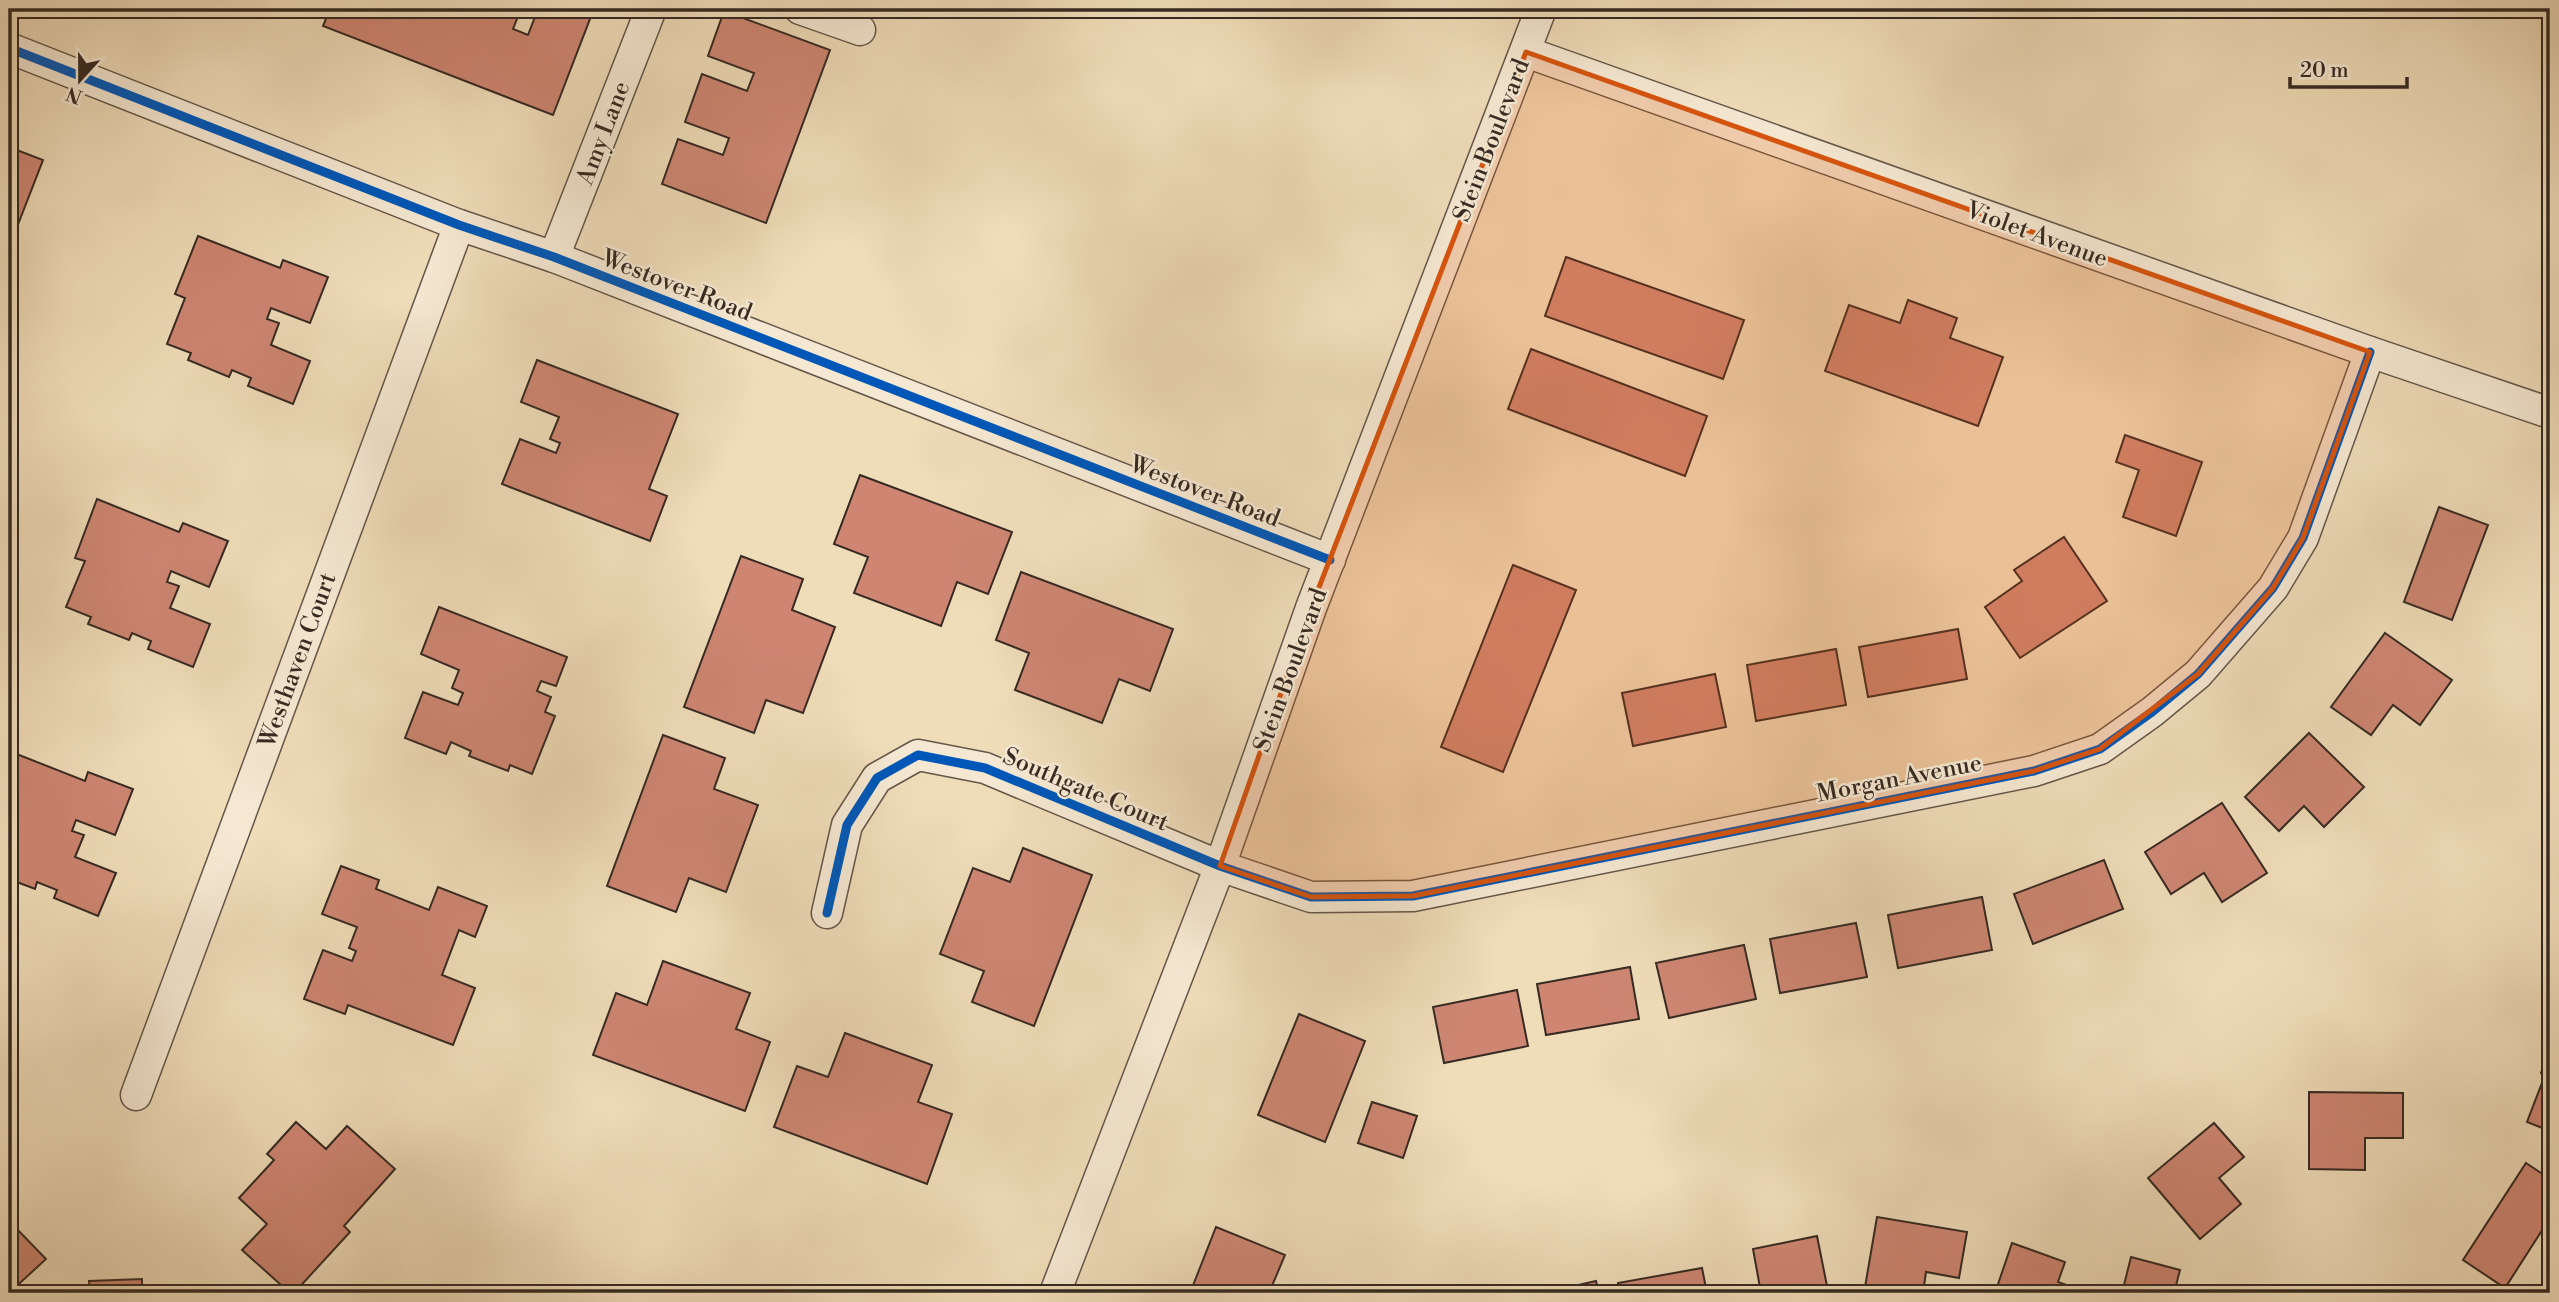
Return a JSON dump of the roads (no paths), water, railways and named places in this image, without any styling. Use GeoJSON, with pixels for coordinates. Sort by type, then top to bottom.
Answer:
{"type":"FeatureCollection","features":[{"type":"Feature","properties":{"kind":"street","name":"Amy Lane"},"geometry":{"type":"LineString","coordinates":[[554,257],[652,9]]}},
{"type":"Feature","properties":{"kind":"street"},"geometry":{"type":"LineString","coordinates":[[800,9],[860,30]]}},
{"type":"Feature","properties":{"kind":"street","name":"Stein Boulevard"},"geometry":{"type":"LineString","coordinates":[[1055,1293],[1220,866],[1330,560],[1541,9]]}},
{"type":"Feature","properties":{"kind":"street","name":"Westover Road"},"geometry":{"type":"LineString","coordinates":[[9,48],[459,225],[554,257],[1330,560]]}},
{"type":"Feature","properties":{"kind":"street","name":"Violet Avenue"},"geometry":{"type":"LineString","coordinates":[[1526,52],[2370,352],[2550,413]]}},
{"type":"Feature","properties":{"kind":"street","name":"Westhaven Court"},"geometry":{"type":"LineString","coordinates":[[135,1095],[459,225]]}},
{"type":"Feature","properties":{"kind":"street","name":"Morgan Avenue"},"geometry":{"type":"LineString","coordinates":[[1220,866],[1311,897],[1413,896],[2034,771],[2101,749],[2152,712],[2197,674],[2273,588],[2303,538],[2370,352]]}},
{"type":"Feature","properties":{"kind":"street","name":"Southgate Court"},"geometry":{"type":"LineString","coordinates":[[827,913],[847,825],[877,778],[918,755],[985,768],[1220,866]]}}]}
